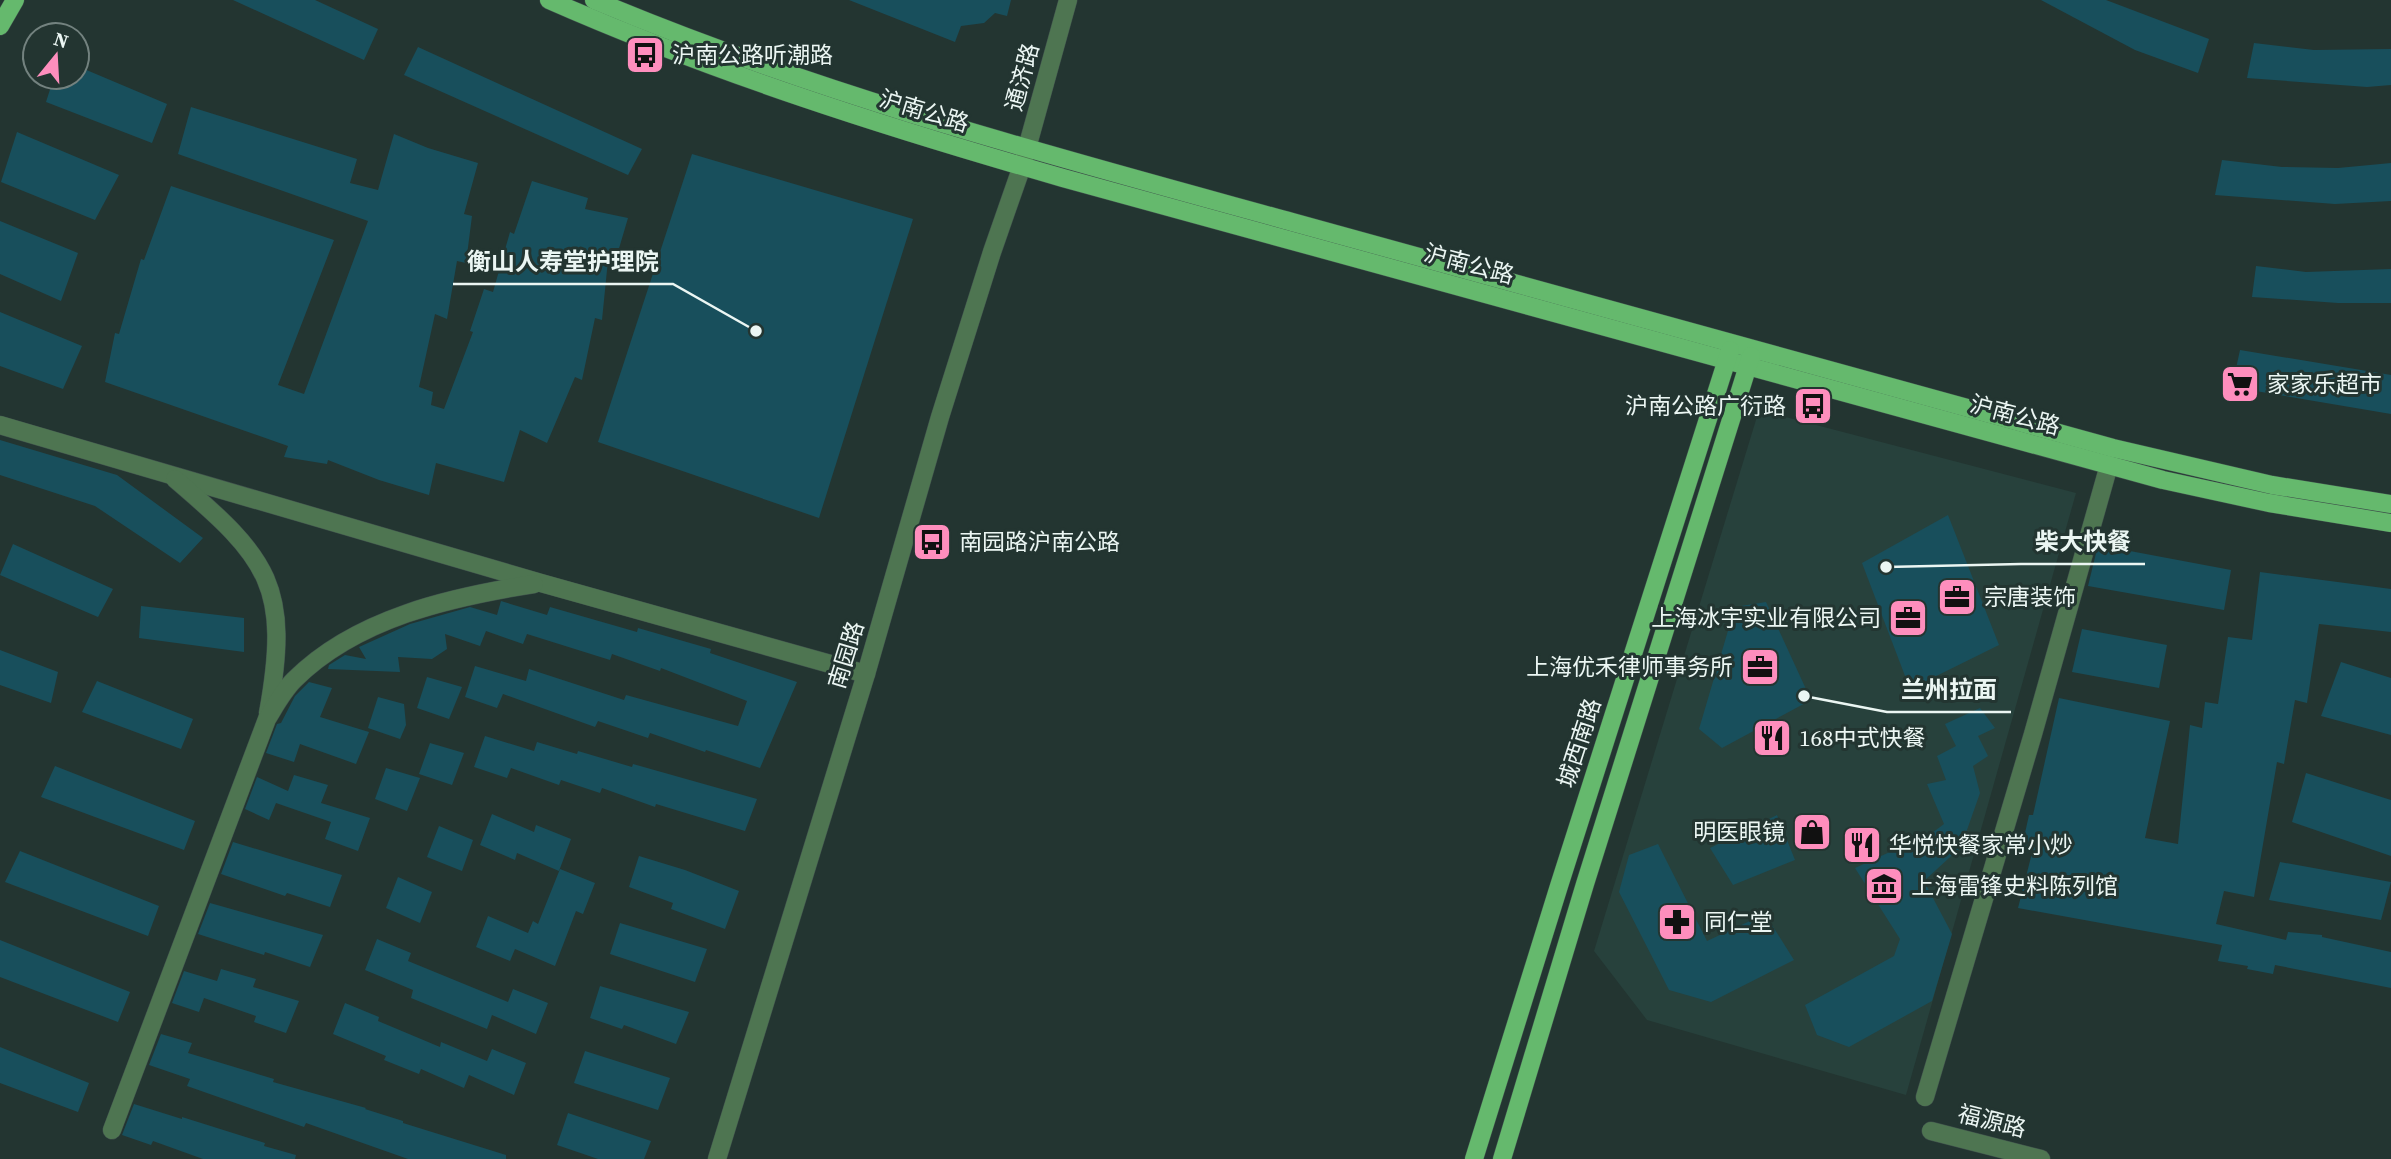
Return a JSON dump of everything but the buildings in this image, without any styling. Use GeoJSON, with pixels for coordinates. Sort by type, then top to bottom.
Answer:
{"type":"FeatureCollection","features":[{"type":"Feature","properties":{"kind":"main road"},"geometry":{"type":"LineString","coordinates":[[0,26],[15,0]]}},
{"type":"Feature","properties":{"kind":"main road","name":"沪南公路"},"geometry":{"type":"LineString","coordinates":[[549,0],[652,44],[883,124],[1329,232],[1730,352],[1748,367],[2109,466],[2255,500],[2391,523]]}},
{"type":"Feature","properties":{"kind":"main road","name":"沪南公路"},"geometry":{"type":"LineString","coordinates":[[594,0],[741,57],[889,107],[1025,158],[1321,249],[1407,273],[1730,352],[1754,349],[2167,462],[2272,485],[2391,505]]}},
{"type":"Feature","properties":{"kind":"main road","name":"城西南路"},"geometry":{"type":"LineString","coordinates":[[1502,1159],[1585,884],[1754,349]]}},
{"type":"Feature","properties":{"kind":"main road","name":"城西南路"},"geometry":{"type":"LineString","coordinates":[[1475,1159],[1559,886],[1730,352]]}},
{"type":"Feature","properties":{"kind":"street","name":"通济路"},"geometry":{"type":"LineString","coordinates":[[1025,158],[1068,0]]}},
{"type":"Feature","properties":{"kind":"street","name":"南园路"},"geometry":{"type":"LineString","coordinates":[[717,1159],[866,674],[940,418],[1025,158]]}},
{"type":"Feature","properties":{"kind":"street"},"geometry":{"type":"LineString","coordinates":[[0,425],[541,583],[866,674]]}},
{"type":"Feature","properties":{"kind":"street"},"geometry":{"type":"LineString","coordinates":[[1925,1097],[2109,466]]}},
{"type":"Feature","properties":{"kind":"street"},"geometry":{"type":"LineString","coordinates":[[112,1130],[267,719],[275,674],[275,602],[268,580],[254,556],[231,528],[170,475]]}},
{"type":"Feature","properties":{"kind":"street"},"geometry":{"type":"LineString","coordinates":[[267,719],[292,682],[310,666],[362,633],[440,603],[485,591],[541,583]]}},
{"type":"Feature","properties":{"kind":"street","name":"福源路"},"geometry":{"type":"LineString","coordinates":[[1931,1131],[2041,1159]]}},
{"type":"Feature","properties":{"kind":"shaded area"},"geometry":{"type":"Polygon","coordinates":[[[1759,410],[2076,493],[1906,1095],[1647,1020],[1594,951],[1759,410]]]}},
{"type":"Feature","properties":{"kind":"place","name":"沪南公路听潮路"},"geometry":{"type":"Point","coordinates":[645,55]}},
{"type":"Feature","properties":{"kind":"place","name":"衡山人寿堂护理院"},"geometry":{"type":"Point","coordinates":[756,331]}},
{"type":"Feature","properties":{"kind":"place","name":"家家乐超市"},"geometry":{"type":"Point","coordinates":[2240,384]}},
{"type":"Feature","properties":{"kind":"place","name":"沪南公路广衍路"},"geometry":{"type":"Point","coordinates":[1813,406]}},
{"type":"Feature","properties":{"kind":"place","name":"南园路沪南公路"},"geometry":{"type":"Point","coordinates":[932,542]}},
{"type":"Feature","properties":{"kind":"place","name":"柴大快餐"},"geometry":{"type":"Point","coordinates":[1886,567]}},
{"type":"Feature","properties":{"kind":"place","name":"宗唐装饰"},"geometry":{"type":"Point","coordinates":[1957,597]}},
{"type":"Feature","properties":{"kind":"place","name":"上海冰宇实业有限公司"},"geometry":{"type":"Point","coordinates":[1908,618]}},
{"type":"Feature","properties":{"kind":"place","name":"上海优禾律师事务所"},"geometry":{"type":"Point","coordinates":[1760,667]}},
{"type":"Feature","properties":{"kind":"place","name":"兰州拉面"},"geometry":{"type":"Point","coordinates":[1804,696]}},
{"type":"Feature","properties":{"kind":"place","name":"168中式快餐"},"geometry":{"type":"Point","coordinates":[1772,738]}},
{"type":"Feature","properties":{"kind":"place","name":"明医眼镜"},"geometry":{"type":"Point","coordinates":[1812,832]}},
{"type":"Feature","properties":{"kind":"place","name":"华悦快餐家常小炒"},"geometry":{"type":"Point","coordinates":[1862,845]}},
{"type":"Feature","properties":{"kind":"place","name":"上海雷锋史料陈列馆"},"geometry":{"type":"Point","coordinates":[1884,886]}},
{"type":"Feature","properties":{"kind":"place","name":"同仁堂"},"geometry":{"type":"Point","coordinates":[1677,922]}}]}
